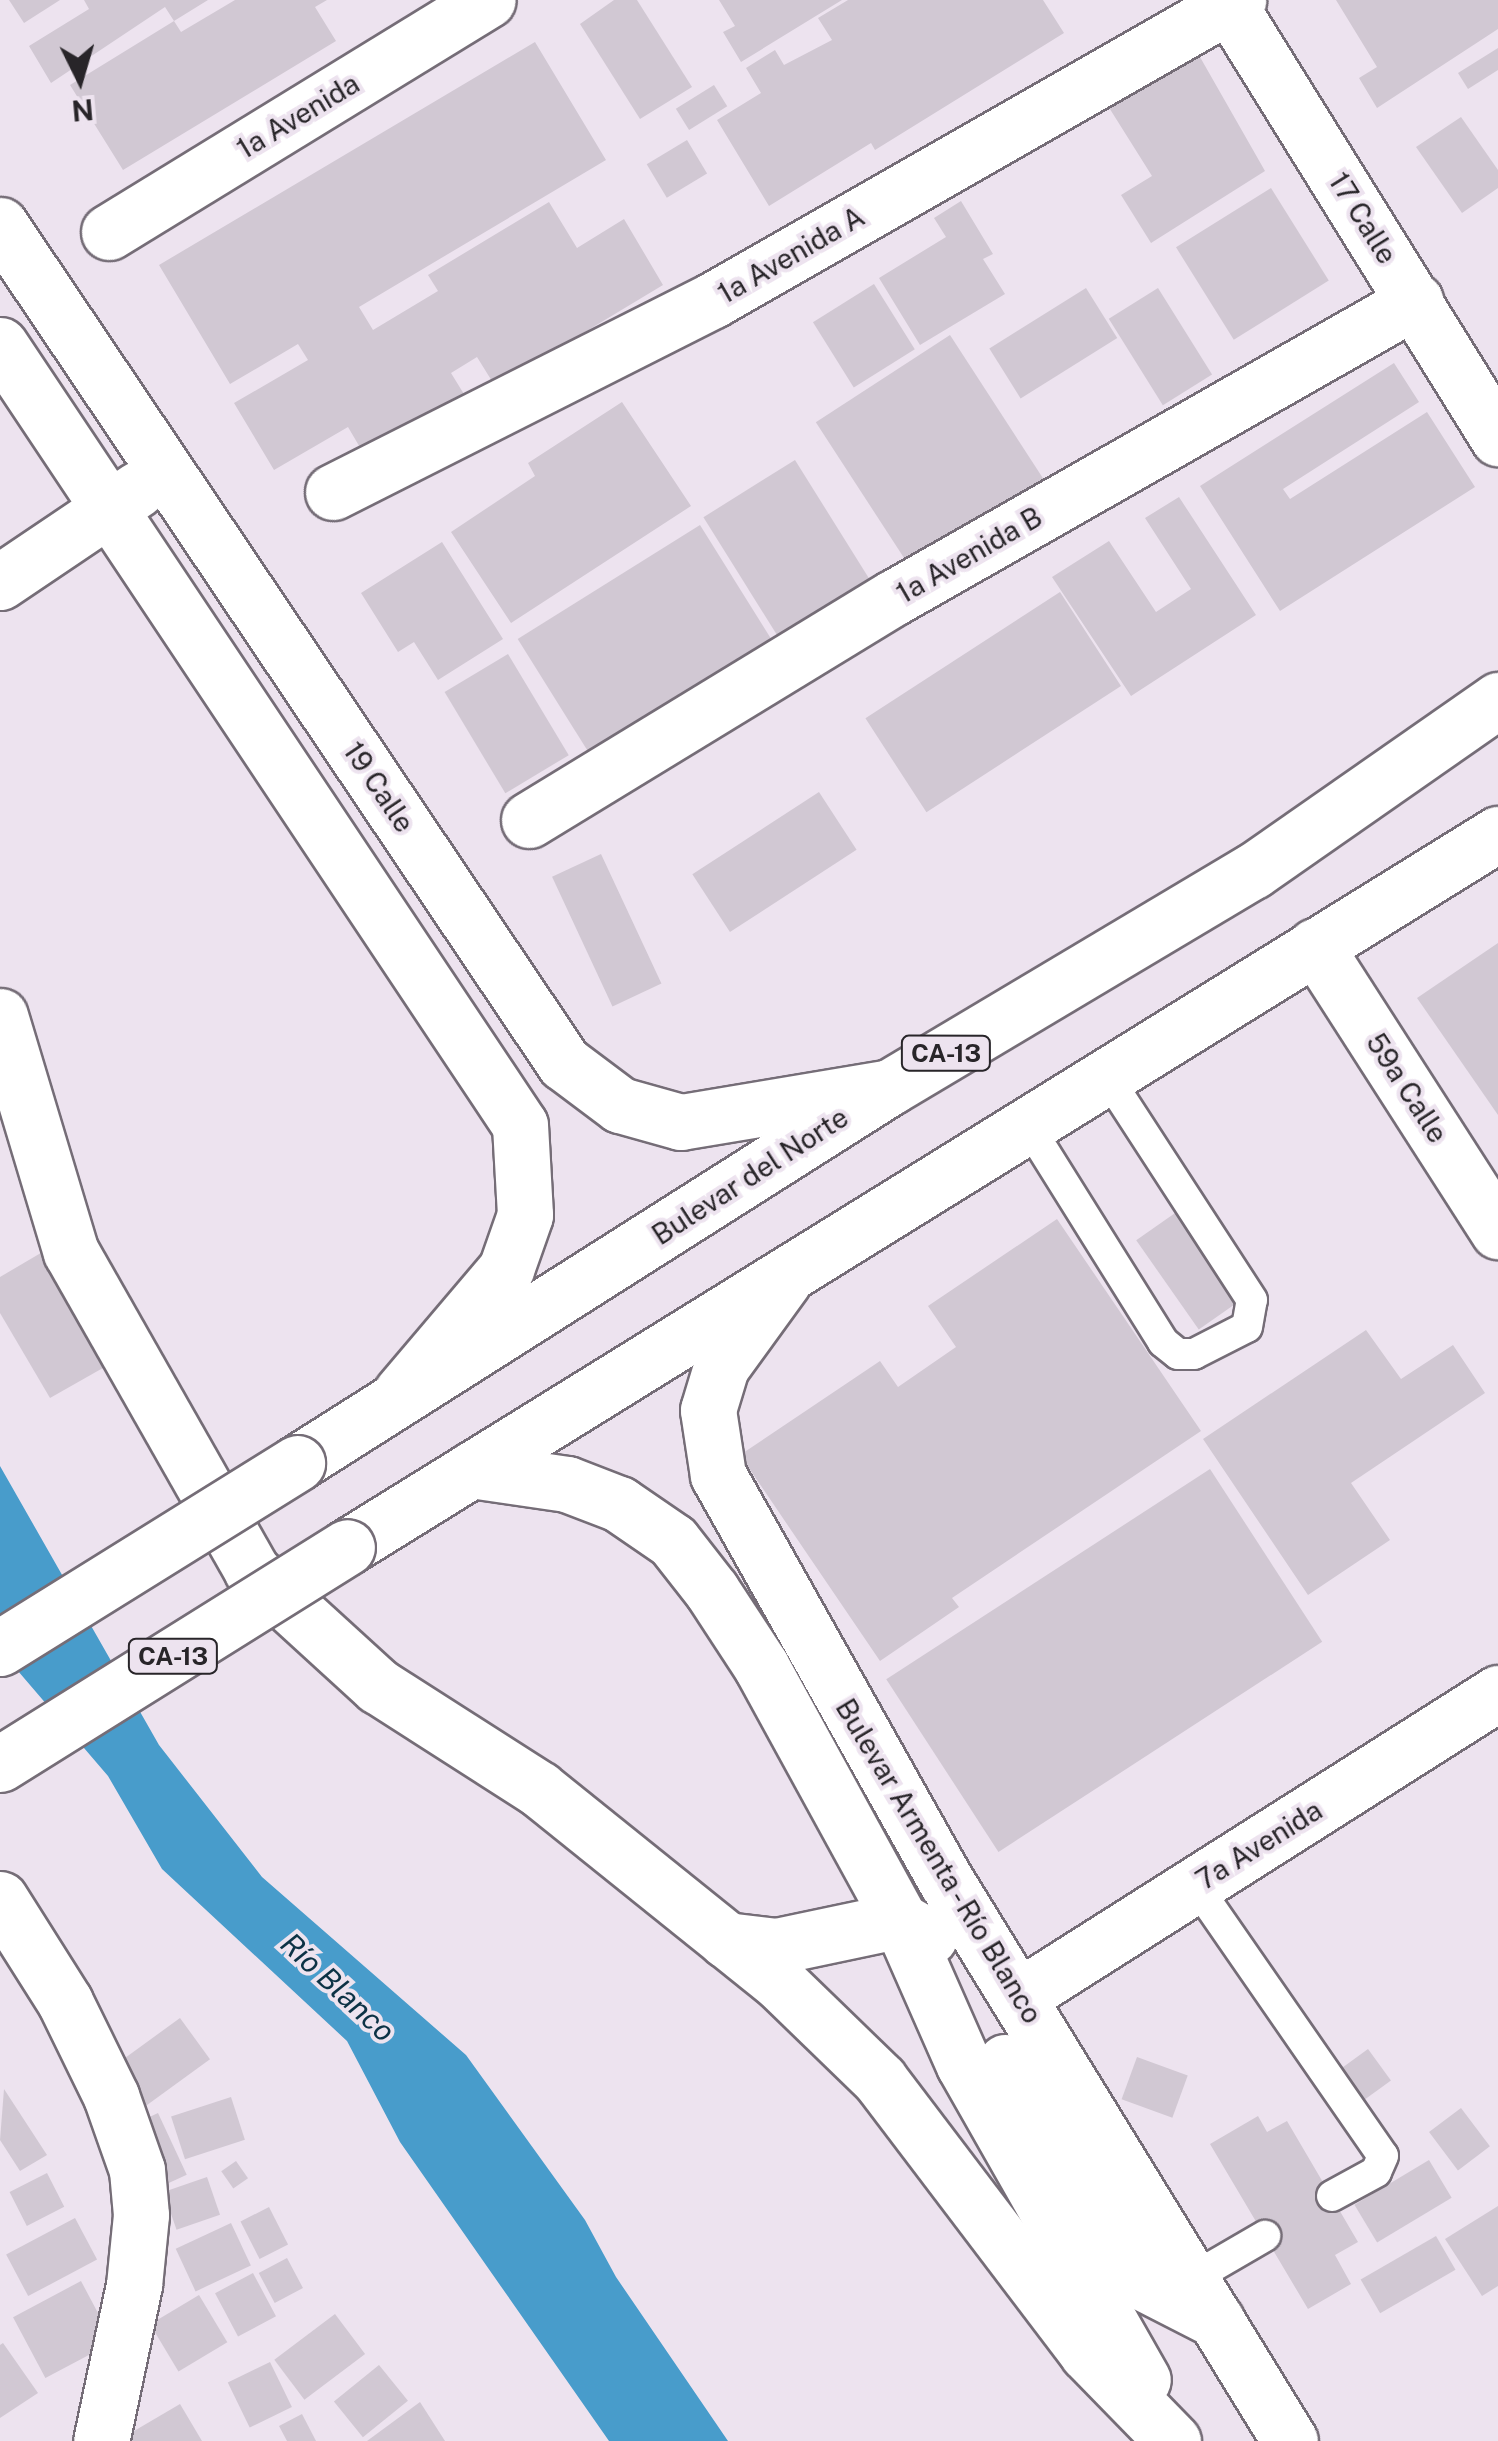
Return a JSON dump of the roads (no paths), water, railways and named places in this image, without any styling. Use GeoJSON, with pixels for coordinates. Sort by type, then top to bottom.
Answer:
{"type":"FeatureCollection","features":[{"type":"Feature","properties":{"kind":"main road","name":"1a Avenida"},"geometry":{"type":"LineString","coordinates":[[109,232],[488,0]]}},
{"type":"Feature","properties":{"kind":"main road","name":"17 Calle"},"geometry":{"type":"LineString","coordinates":[[1232,2],[1498,438]]}},
{"type":"Feature","properties":{"kind":"main road","name":"1a Avenida A"},"geometry":{"type":"LineString","coordinates":[[334,492],[713,300],[1232,2]]}},
{"type":"Feature","properties":{"kind":"main road","name":"19 Calle"},"geometry":{"type":"LineString","coordinates":[[0,225],[564,1063],[620,1106],[681,1122],[890,1087]]}},
{"type":"Feature","properties":{"kind":"main road","name":"1a Avenida B"},"geometry":{"type":"LineString","coordinates":[[529,820],[893,598],[1415,301]]}},
{"type":"Feature","properties":{"kind":"main road"},"geometry":{"type":"LineString","coordinates":[[0,346],[520,1125],[525,1214],[506,1269],[392,1404]]}},
{"type":"Feature","properties":{"kind":"main road"},"geometry":{"type":"LineString","coordinates":[[0,582],[106,508],[164,474]]}},
{"type":"Feature","properties":{"kind":"main road","name":"Bulevar del Norte"},"geometry":{"type":"LineString","coordinates":[[0,1648],[890,1087],[1253,871],[1498,700]]}},
{"type":"Feature","properties":{"kind":"main road","name":"CA-13"},"geometry":{"type":"LineString","coordinates":[[0,1764],[1498,834]]}},
{"type":"Feature","properties":{"kind":"main road","name":"59a Calle"},"geometry":{"type":"LineString","coordinates":[[1315,946],[1498,1232]]}},
{"type":"Feature","properties":{"kind":"main road"},"geometry":{"type":"LineString","coordinates":[[0,1016],[70,1252],[252,1571],[378,1686],[539,1789],[726,1940],[880,2080],[1087,2354],[1176,2441]]}},
{"type":"Feature","properties":{"kind":"main road","name":"Bulevar Armenta - Río Blanco"},"geometry":{"type":"LineString","coordinates":[[793,1269],[739,1334],[721,1367],[708,1410],[718,1475],[946,1881],[1290,2441]]}},
{"type":"Feature","properties":{"kind":"main road","name":"Bulevar Armenta - Río Blanco"},"geometry":{"type":"LineString","coordinates":[[471,1470],[567,1484],[648,1519],[712,1591],[760,1666],[900,1920],[964,2064],[1176,2441]]}},
{"type":"Feature","properties":{"kind":"main road"},"geometry":{"type":"LineString","coordinates":[[648,1519],[718,1475]]}},
{"type":"Feature","properties":{"kind":"main road","name":"7a Avenida"},"geometry":{"type":"LineString","coordinates":[[1020,1996],[1498,1693]]}},
{"type":"Feature","properties":{"kind":"main road"},"geometry":{"type":"LineString","coordinates":[[0,1898],[65,2002],[111,2096],[137,2170],[141,2215],[134,2286],[90,2439]]}},
{"type":"Feature","properties":{"kind":"main road"},"geometry":{"type":"LineString","coordinates":[[726,1940],[777,1946],[900,1920],[925,1930],[1136,2279],[1204,2299]]}},
{"type":"Feature","properties":{"kind":"lane"},"geometry":{"type":"LineString","coordinates":[[1027,1124],[1163,1342],[1178,1354],[1194,1354],[1247,1327],[1252,1300],[1106,1074]]}},
{"type":"Feature","properties":{"kind":"lane"},"geometry":{"type":"LineString","coordinates":[[1196,1886],[1383,2156],[1376,2172],[1332,2196]]}},
{"type":"Feature","properties":{"kind":"lane"},"geometry":{"type":"LineString","coordinates":[[1204,2299],[1265,2236]]}},
{"type":"Feature","properties":{"kind":"water","name":"Río Blanco"},"geometry":{"type":"Polygon","coordinates":[[[0,1466],[159,1745],[262,1877],[466,2055],[585,2220],[616,2277],[728,2441],[609,2441],[400,2142],[347,2041],[162,1869],[108,1776],[0,1650],[0,1466]]]}}]}
